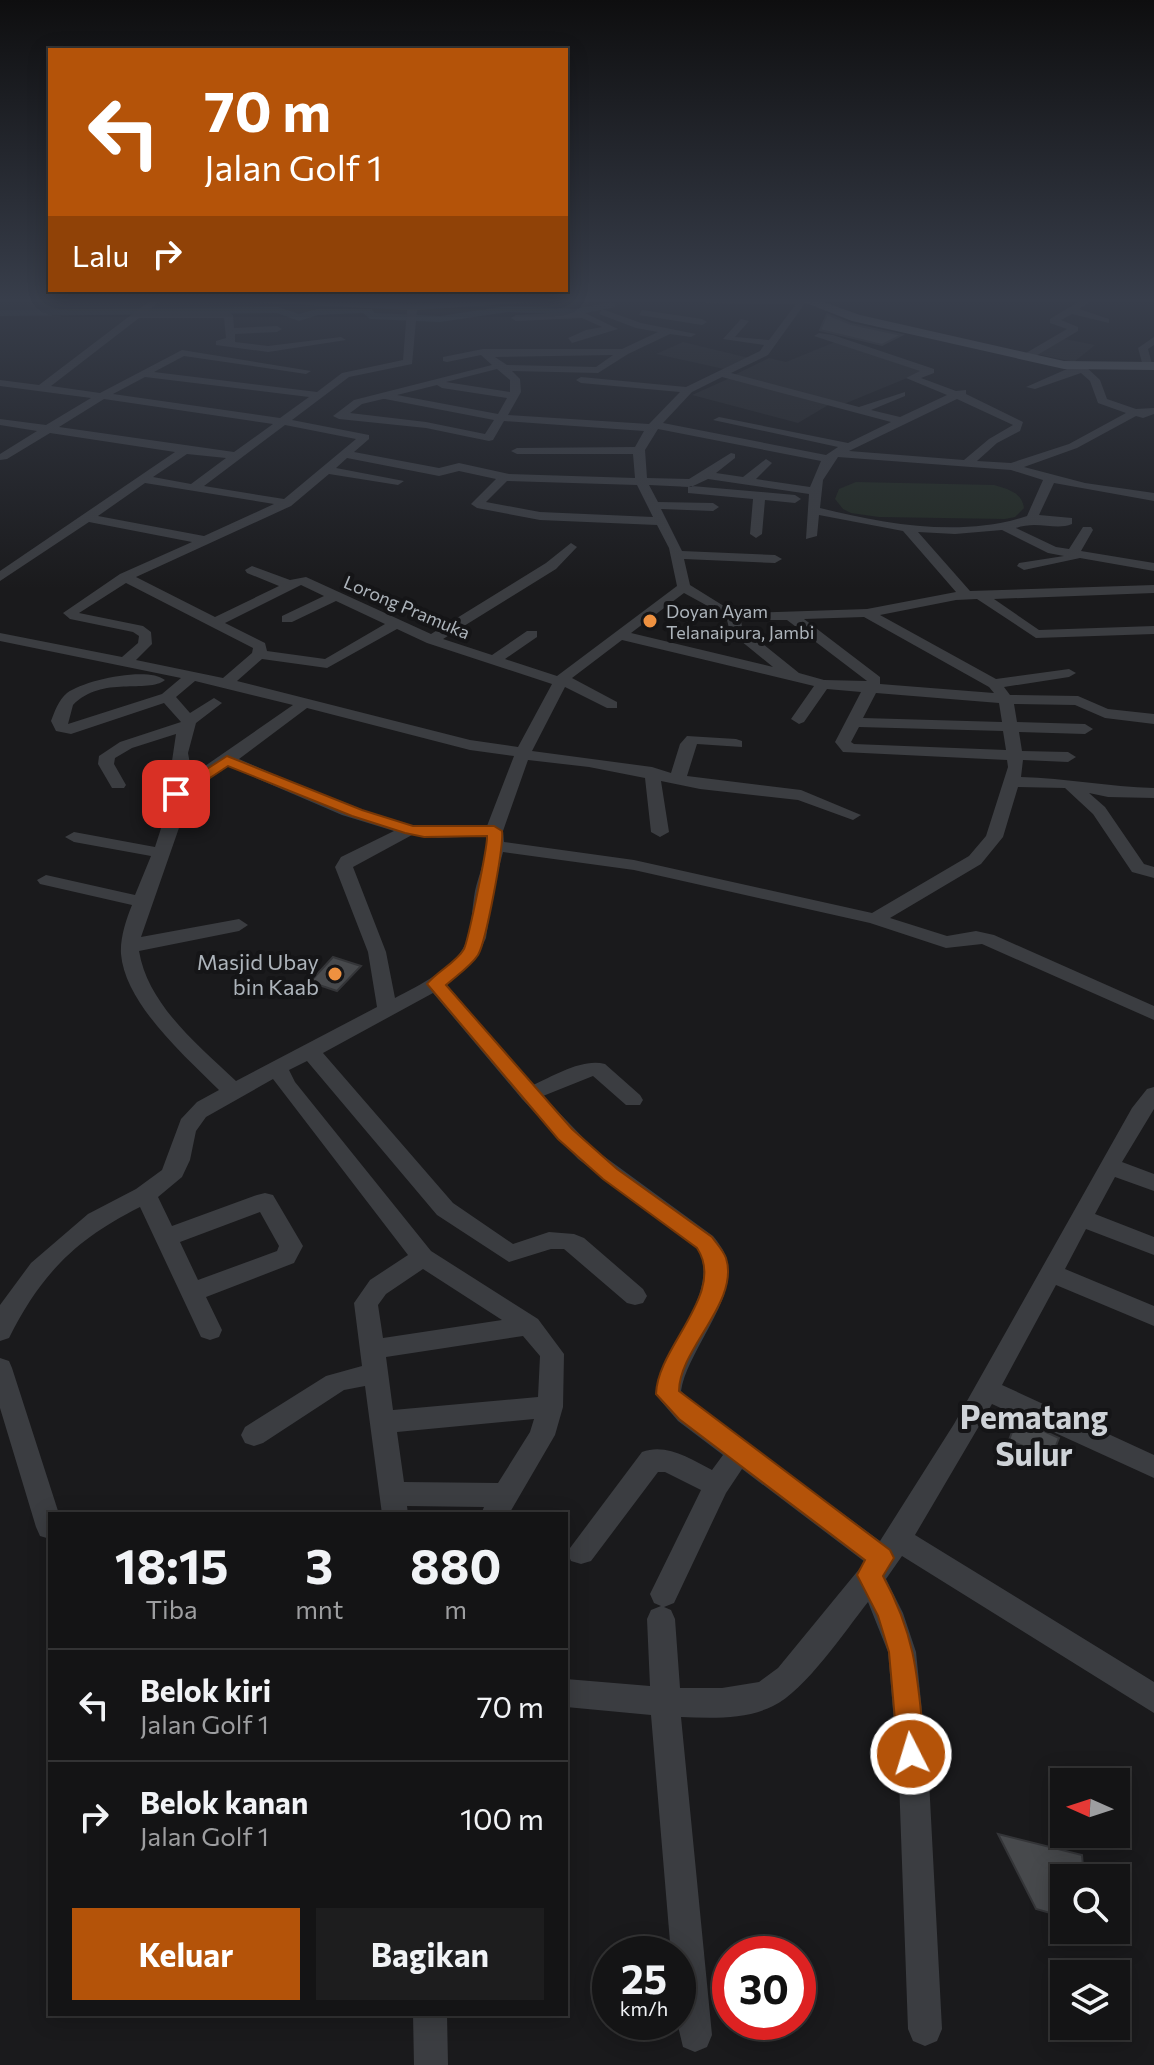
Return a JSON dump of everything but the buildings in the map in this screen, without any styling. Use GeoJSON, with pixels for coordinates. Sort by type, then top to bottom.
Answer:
{"type":"FeatureCollection","features":[{"type":"Feature","properties":{"kind":"street"},"geometry":{"type":"LineString","coordinates":[[97,395],[364,435],[328,470],[287,503],[125,577],[70,613],[138,629],[146,635],[145,644],[124,663]]}},
{"type":"Feature","properties":{"kind":"street"},"geometry":{"type":"LineString","coordinates":[[194,487],[319,395]]}},
{"type":"Feature","properties":{"kind":"street"},"geometry":{"type":"LineString","coordinates":[[509,395],[513,396],[502,418],[493,436],[486,439],[426,425],[337,418],[354,404],[385,396],[502,418],[651,429],[832,456],[1012,467],[1094,488],[1154,497]]}},
{"type":"Feature","properties":{"kind":"street"},"geometry":{"type":"LineString","coordinates":[[683,395],[651,429],[639,450],[641,481],[677,555],[684,587],[722,611],[733,615],[791,616],[867,613],[974,595],[1154,589]]}},
{"type":"Feature","properties":{"kind":"street"},"geometry":{"type":"LineString","coordinates":[[804,395],[901,421]]}},
{"type":"Feature","properties":{"kind":"street"},"geometry":{"type":"LineString","coordinates":[[861,410],[898,395]]}},
{"type":"Feature","properties":{"kind":"street"},"geometry":{"type":"LineString","coordinates":[[811,536],[821,467],[832,456],[953,395]]}},
{"type":"Feature","properties":{"kind":"street"},"geometry":{"type":"LineString","coordinates":[[963,395],[1019,424],[968,462]]}},
{"type":"Feature","properties":{"kind":"street"},"geometry":{"type":"LineString","coordinates":[[1100,395],[1102,401],[1154,420]]}},
{"type":"Feature","properties":{"kind":"street"},"geometry":{"type":"LineString","coordinates":[[3,457],[102,396]]}},
{"type":"Feature","properties":{"kind":"street"},"geometry":{"type":"LineString","coordinates":[[1012,467],[1066,449],[1136,412],[1154,411]]}},
{"type":"Feature","properties":{"kind":"street"},"geometry":{"type":"LineString","coordinates":[[719,420],[848,446]]}},
{"type":"Feature","properties":{"kind":"street"},"geometry":{"type":"LineString","coordinates":[[0,422],[237,456]]}},
{"type":"Feature","properties":{"kind":"street"},"geometry":{"type":"LineString","coordinates":[[651,429],[690,440]]}},
{"type":"Feature","properties":{"kind":"street"},"geometry":{"type":"LineString","coordinates":[[0,577],[185,450]]}},
{"type":"Feature","properties":{"kind":"street"},"geometry":{"type":"LineString","coordinates":[[517,451],[639,450]]}},
{"type":"Feature","properties":{"kind":"street"},"geometry":{"type":"LineString","coordinates":[[346,454],[439,472],[463,468],[504,477],[691,483],[731,456]]}},
{"type":"Feature","properties":{"kind":"street"},"geometry":{"type":"LineString","coordinates":[[747,480],[766,463]]}},
{"type":"Feature","properties":{"kind":"street"},"geometry":{"type":"LineString","coordinates":[[328,470],[398,481]]}},
{"type":"Feature","properties":{"kind":"street"},"geometry":{"type":"LineString","coordinates":[[706,475],[747,480],[815,501],[872,525],[1007,528],[1032,518],[1068,521]]}},
{"type":"Feature","properties":{"kind":"street"},"geometry":{"type":"LineString","coordinates":[[504,477],[477,505],[540,516],[662,521]]}},
{"type":"Feature","properties":{"kind":"street"},"geometry":{"type":"LineString","coordinates":[[1032,518],[1050,478]]}},
{"type":"Feature","properties":{"kind":"street"},"geometry":{"type":"LineString","coordinates":[[141,479],[287,503]]}},
{"type":"Feature","properties":{"kind":"street"},"geometry":{"type":"LineString","coordinates":[[692,490],[815,501]]}},
{"type":"Feature","properties":{"kind":"street"},"geometry":{"type":"LineString","coordinates":[[756,534],[759,496]]}},
{"type":"Feature","properties":{"kind":"street"},"geometry":{"type":"LineString","coordinates":[[651,505],[713,507]]}},
{"type":"Feature","properties":{"kind":"street"},"geometry":{"type":"LineString","coordinates":[[85,517],[208,541]]}},
{"type":"Feature","properties":{"kind":"street"},"geometry":{"type":"LineString","coordinates":[[908,528],[974,595],[1036,634],[1154,630]]}},
{"type":"Feature","properties":{"kind":"street"},"geometry":{"type":"LineString","coordinates":[[1007,528],[1045,547],[1154,567]]}},
{"type":"Feature","properties":{"kind":"street"},"geometry":{"type":"LineString","coordinates":[[1073,553],[1087,530]]}},
{"type":"Feature","properties":{"kind":"street"},"geometry":{"type":"LineString","coordinates":[[432,640],[528,581],[571,547]]}},
{"type":"Feature","properties":{"kind":"street"},"geometry":{"type":"LineString","coordinates":[[677,555],[775,559]]}},
{"type":"Feature","properties":{"kind":"street"},"geometry":{"type":"LineString","coordinates":[[1024,566],[1090,556]]}},
{"type":"Feature","properties":{"kind":"street","name":"Lorong Pramuka"},"geometry":{"type":"LineString","coordinates":[[252,570],[289,585],[301,580],[432,640],[561,681],[612,705]]}},
{"type":"Feature","properties":{"kind":"street"},"geometry":{"type":"LineString","coordinates":[[125,577],[260,646],[259,654],[226,683]]}},
{"type":"Feature","properties":{"kind":"street"},"geometry":{"type":"LineString","coordinates":[[214,623],[289,585]]}},
{"type":"Feature","properties":{"kind":"street"},"geometry":{"type":"LineString","coordinates":[[0,1331],[14,1303],[44,1265],[96,1220],[173,1174],[181,1161],[184,1134],[190,1121],[204,1107],[388,1012],[436,984],[470,953],[477,938],[495,839],[523,754],[561,681],[684,587]]}},
{"type":"Feature","properties":{"kind":"street"},"geometry":{"type":"LineString","coordinates":[[287,619],[335,596]]}},
{"type":"Feature","properties":{"kind":"street"},"geometry":{"type":"LineString","coordinates":[[867,613],[994,684],[1006,699],[1016,767],[994,837],[975,860],[875,919]]}},
{"type":"Feature","properties":{"kind":"street"},"geometry":{"type":"LineString","coordinates":[[733,615],[735,629],[794,676]]}},
{"type":"Feature","properties":{"kind":"street"},"geometry":{"type":"LineString","coordinates":[[791,616],[875,680],[843,742],[853,751],[1068,757]]}},
{"type":"Feature","properties":{"kind":"street"},"geometry":{"type":"LineString","coordinates":[[259,654],[327,664],[395,624]]}},
{"type":"Feature","properties":{"kind":"street"},"geometry":{"type":"LineString","coordinates":[[494,660],[532,634]]}},
{"type":"Feature","properties":{"kind":"street"},"geometry":{"type":"LineString","coordinates":[[620,635],[823,684],[1006,699],[1078,701],[1105,713],[1154,719]]}},
{"type":"Feature","properties":{"kind":"street"},"geometry":{"type":"LineString","coordinates":[[0,637],[124,663],[186,680]]}},
{"type":"Feature","properties":{"kind":"street"},"geometry":{"type":"LineString","coordinates":[[994,684],[1069,673]]}},
{"type":"Feature","properties":{"kind":"street"},"geometry":{"type":"LineString","coordinates":[[186,680],[167,697],[71,729],[62,728],[59,721],[71,698],[90,689],[136,677],[186,680],[226,683],[470,745],[652,772],[700,784],[801,795],[853,815]]}},
{"type":"Feature","properties":{"kind":"street"},"geometry":{"type":"LineString","coordinates":[[799,719],[823,684]]}},
{"type":"Feature","properties":{"kind":"street"},"geometry":{"type":"LineString","coordinates":[[167,697],[188,723]]}},
{"type":"Feature","properties":{"kind":"street"},"geometry":{"type":"LineString","coordinates":[[234,1092],[181,1039],[142,990],[131,965],[131,945],[142,902],[176,814],[173,798],[306,702]]}},
{"type":"Feature","properties":{"kind":"street"},"geometry":{"type":"LineString","coordinates":[[118,785],[106,764],[107,756],[126,745],[188,723],[214,703]]}},
{"type":"Feature","properties":{"kind":"street"},"geometry":{"type":"LineString","coordinates":[[854,722],[1085,729]]}},
{"type":"Feature","properties":{"kind":"street"},"geometry":{"type":"LineString","coordinates":[[188,723],[178,765],[189,784]]}},
{"type":"Feature","properties":{"kind":"street"},"geometry":{"type":"LineString","coordinates":[[678,779],[688,744],[693,739],[736,744]]}},
{"type":"Feature","properties":{"kind":"street"},"geometry":{"type":"LineString","coordinates":[[227,760],[357,813],[410,830],[495,839],[634,865],[875,919],[946,942],[976,937],[987,939],[1154,1014]]}},
{"type":"Feature","properties":{"kind":"street"},"geometry":{"type":"LineString","coordinates":[[652,772],[660,832]]}},
{"type":"Feature","properties":{"kind":"street"},"geometry":{"type":"LineString","coordinates":[[1010,782],[1069,783],[1108,792],[1154,793]]}},
{"type":"Feature","properties":{"kind":"street"},"geometry":{"type":"LineString","coordinates":[[1069,783],[1099,811],[1138,868],[1154,873]]}},
{"type":"Feature","properties":{"kind":"street"},"geometry":{"type":"LineString","coordinates":[[388,1012],[377,952],[344,867],[347,861],[410,830]]}},
{"type":"Feature","properties":{"kind":"street"},"geometry":{"type":"LineString","coordinates":[[74,837],[160,853]]}},
{"type":"Feature","properties":{"kind":"street"},"geometry":{"type":"LineString","coordinates":[[46,880],[142,902]]}},
{"type":"Feature","properties":{"kind":"street"},"geometry":{"type":"LineString","coordinates":[[131,945],[239,925]]}},
{"type":"Feature","properties":{"kind":"street"},"geometry":{"type":"LineString","coordinates":[[436,984],[529,1094],[586,1154],[705,1242],[715,1258],[717,1271],[712,1290],[668,1380],[668,1394],[687,1413],[883,1557],[1154,1699]]}},
{"type":"Feature","properties":{"kind":"street"},"geometry":{"type":"LineString","coordinates":[[312,1053],[445,1209],[509,1253],[520,1253],[549,1238],[565,1238],[635,1296]]}},
{"type":"Feature","properties":{"kind":"street"},"geometry":{"type":"LineString","coordinates":[[529,1094],[594,1068],[602,1071],[633,1100]]}},
{"type":"Feature","properties":{"kind":"street"},"geometry":{"type":"LineString","coordinates":[[279,1070],[286,1085],[423,1257],[529,1326],[552,1354],[550,1407],[542,1435],[498,1504],[393,1504],[366,1303],[378,1287],[423,1257]]}},
{"type":"Feature","properties":{"kind":"street"},"geometry":{"type":"LineString","coordinates":[[568,1693],[665,1701],[742,1701],[764,1696],[788,1678],[883,1557],[987,1390],[1080,1217],[1139,1113],[1154,1094]]}},
{"type":"Feature","properties":{"kind":"street"},"geometry":{"type":"LineString","coordinates":[[1109,1166],[1154,1183]]}},
{"type":"Feature","properties":{"kind":"street"},"geometry":{"type":"LineString","coordinates":[[145,1193],[210,1330]]}},
{"type":"Feature","properties":{"kind":"street"},"geometry":{"type":"LineString","coordinates":[[168,1237],[265,1201],[291,1246],[286,1257],[193,1292]]}},
{"type":"Feature","properties":{"kind":"street"},"geometry":{"type":"LineString","coordinates":[[1080,1217],[1154,1246]]}},
{"type":"Feature","properties":{"kind":"street"},"geometry":{"type":"LineString","coordinates":[[1049,1272],[1154,1316]]}},
{"type":"Feature","properties":{"kind":"street"},"geometry":{"type":"LineString","coordinates":[[254,1435],[375,1361],[529,1326]]}},
{"type":"Feature","properties":{"kind":"street"},"geometry":{"type":"LineString","coordinates":[[0,1368],[48,1521]]}},
{"type":"Feature","properties":{"kind":"street"},"geometry":{"type":"LineString","coordinates":[[987,1390],[1154,1467]]}},
{"type":"Feature","properties":{"kind":"street"},"geometry":{"type":"LineString","coordinates":[[383,1422],[550,1407]]}},
{"type":"Feature","properties":{"kind":"street"},"geometry":{"type":"LineString","coordinates":[[686,1936],[665,1701],[662,1606],[717,1485],[740,1451]]}},
{"type":"Feature","properties":{"kind":"street"},"geometry":{"type":"LineString","coordinates":[[581,1552],[651,1460],[668,1461],[717,1485]]}},
{"type":"Feature","properties":{"kind":"street"},"geometry":{"type":"LineString","coordinates":[[883,1557],[889,1613],[902,1652],[914,1780],[925,2029]]}},
{"type":"Feature","properties":{"kind":"street"},"geometry":{"type":"LineString","coordinates":[[430,2016],[431,2065]]}},
{"type":"Feature","properties":{"kind":"shaded area"},"geometry":{"type":"Polygon","coordinates":[[[693,395],[797,395],[830,404],[798,423],[693,395]]]}},
{"type":"Feature","properties":{"kind":"shaded area"},"geometry":{"type":"Polygon","coordinates":[[[809,395],[865,395],[844,404],[809,395]]]}},
{"type":"Feature","properties":{"kind":"shaded area"},"geometry":{"type":"Polygon","coordinates":[[[856,482],[994,485],[1017,495],[1024,508],[1015,517],[1005,519],[879,517],[851,513],[835,499],[839,489],[856,482]]]}},
{"type":"Feature","properties":{"kind":"place","name":"Doyan Ayam Telanaipura, Jambi"},"geometry":{"type":"Point","coordinates":[650,621]}},
{"type":"Feature","properties":{"kind":"place","name":"Masjid Ubay bin Kaab"},"geometry":{"type":"Point","coordinates":[335,974]}},
{"type":"Feature","properties":{"kind":"district","name":"Pematang Sulur"},"geometry":{"type":"Point","coordinates":[1034,1434]}},
{"type":"Feature","properties":{"kind":"route"},"geometry":{"type":"LineString","coordinates":[[176,794],[227,760],[357,813],[410,830],[424,833],[494,831],[496,846],[484,891],[477,938],[470,953],[436,984],[565,1134],[610,1174],[705,1242],[715,1258],[717,1271],[712,1290],[668,1380],[668,1394],[687,1413],[881,1558],[869,1575],[889,1613],[902,1652],[911,1754]]}}]}
